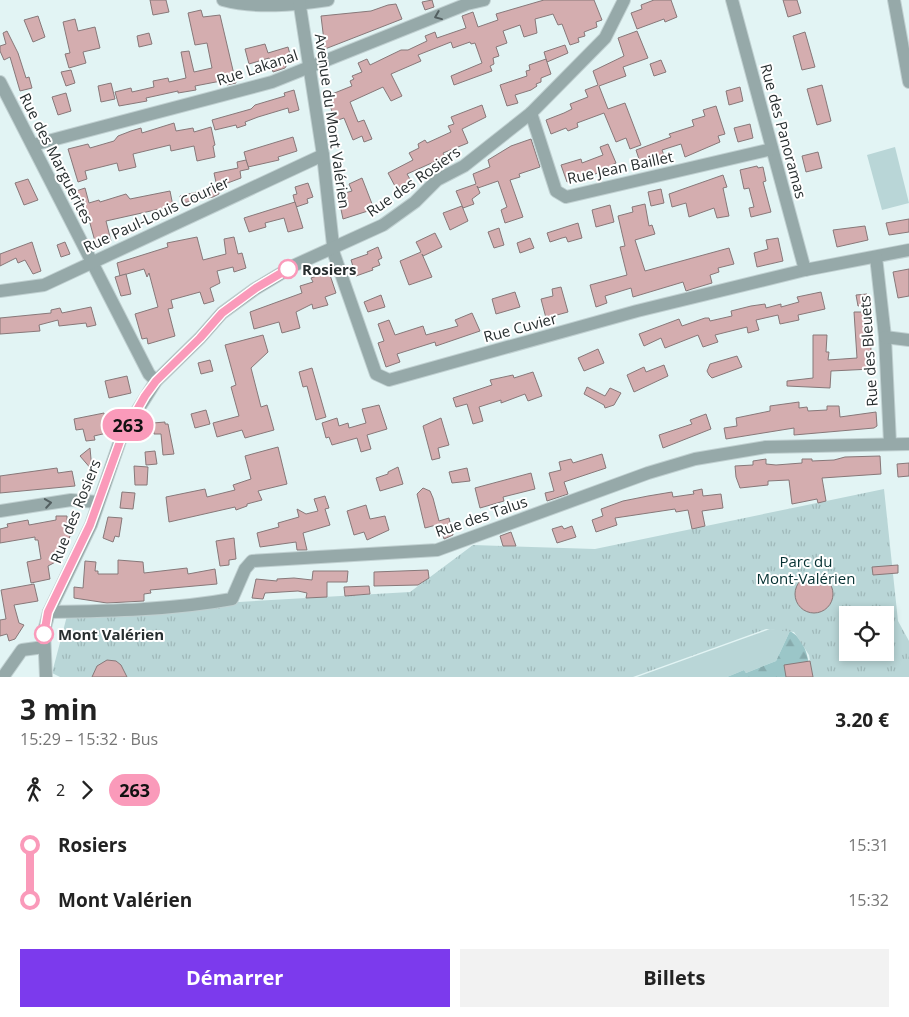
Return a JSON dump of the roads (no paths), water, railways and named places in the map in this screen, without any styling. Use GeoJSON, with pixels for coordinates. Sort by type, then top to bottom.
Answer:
{"type":"FeatureCollection","features":[{"type":"Feature","properties":{"kind":"street"},"geometry":{"type":"LineString","coordinates":[[224,0],[260,5],[328,0]]}},
{"type":"Feature","properties":{"kind":"street","name":"Rue Lakanal"},"geometry":{"type":"LineString","coordinates":[[33,145],[272,82],[467,4],[484,0]]}},
{"type":"Feature","properties":{"kind":"street","name":"Rue des Rosiers"},"geometry":{"type":"LineString","coordinates":[[46,677],[47,661],[44,647],[44,631],[48,612],[75,561],[122,436],[156,381],[200,338],[222,313],[281,273],[382,225],[415,202],[437,180],[464,166],[531,113],[606,38],[624,0]]}},
{"type":"Feature","properties":{"kind":"street","name":"Rue des Panoramas"},"geometry":{"type":"LineString","coordinates":[[732,0],[805,270]]}},
{"type":"Feature","properties":{"kind":"street"},"geometry":{"type":"LineString","coordinates":[[894,0],[909,82]]}},
{"type":"Feature","properties":{"kind":"street","name":"Avenue du Mont Valérien"},"geometry":{"type":"LineString","coordinates":[[299,2],[323,155],[334,247]]}},
{"type":"Feature","properties":{"kind":"street","name":"Rue des Marguerites"},"geometry":{"type":"LineString","coordinates":[[0,83],[149,374],[156,381]]}},
{"type":"Feature","properties":{"kind":"street","name":"Rue Jean Baillet"},"geometry":{"type":"LineString","coordinates":[[531,113],[556,191],[566,197],[772,149]]}},
{"type":"Feature","properties":{"kind":"street","name":"Rue Paul-Louis Courier"},"geometry":{"type":"LineString","coordinates":[[0,291],[44,284],[323,155]]}},
{"type":"Feature","properties":{"kind":"street","name":"Rue Cuvier"},"geometry":{"type":"LineString","coordinates":[[334,247],[334,254],[376,374],[389,380],[637,311],[805,270],[909,250]]}},
{"type":"Feature","properties":{"kind":"street","name":"Rue des Bleuets"},"geometry":{"type":"LineString","coordinates":[[876,257],[885,338],[890,443]]}},
{"type":"Feature","properties":{"kind":"street"},"geometry":{"type":"LineString","coordinates":[[885,338],[909,340]]}},
{"type":"Feature","properties":{"kind":"street","name":"Rue des Talus"},"geometry":{"type":"LineString","coordinates":[[48,612],[132,610],[207,603],[232,598],[245,569],[252,561],[437,550],[648,473],[695,459],[766,447],[909,444]]}},
{"type":"Feature","properties":{"kind":"street"},"geometry":{"type":"LineString","coordinates":[[0,511],[71,500],[98,502]]}},
{"type":"Feature","properties":{"kind":"street"},"geometry":{"type":"LineString","coordinates":[[3,677],[22,650],[44,647]]}},
{"type":"Feature","properties":{"kind":"place","name":"Rosiers"},"geometry":{"type":"Point","coordinates":[288,269]}},
{"type":"Feature","properties":{"kind":"place","name":"Mont Valérien"},"geometry":{"type":"Point","coordinates":[44,634]}},
{"type":"Feature","properties":{"kind":"park label","name":"Parc du Mont-Valérien"},"geometry":{"type":"Point","coordinates":[806,570]}}]}
